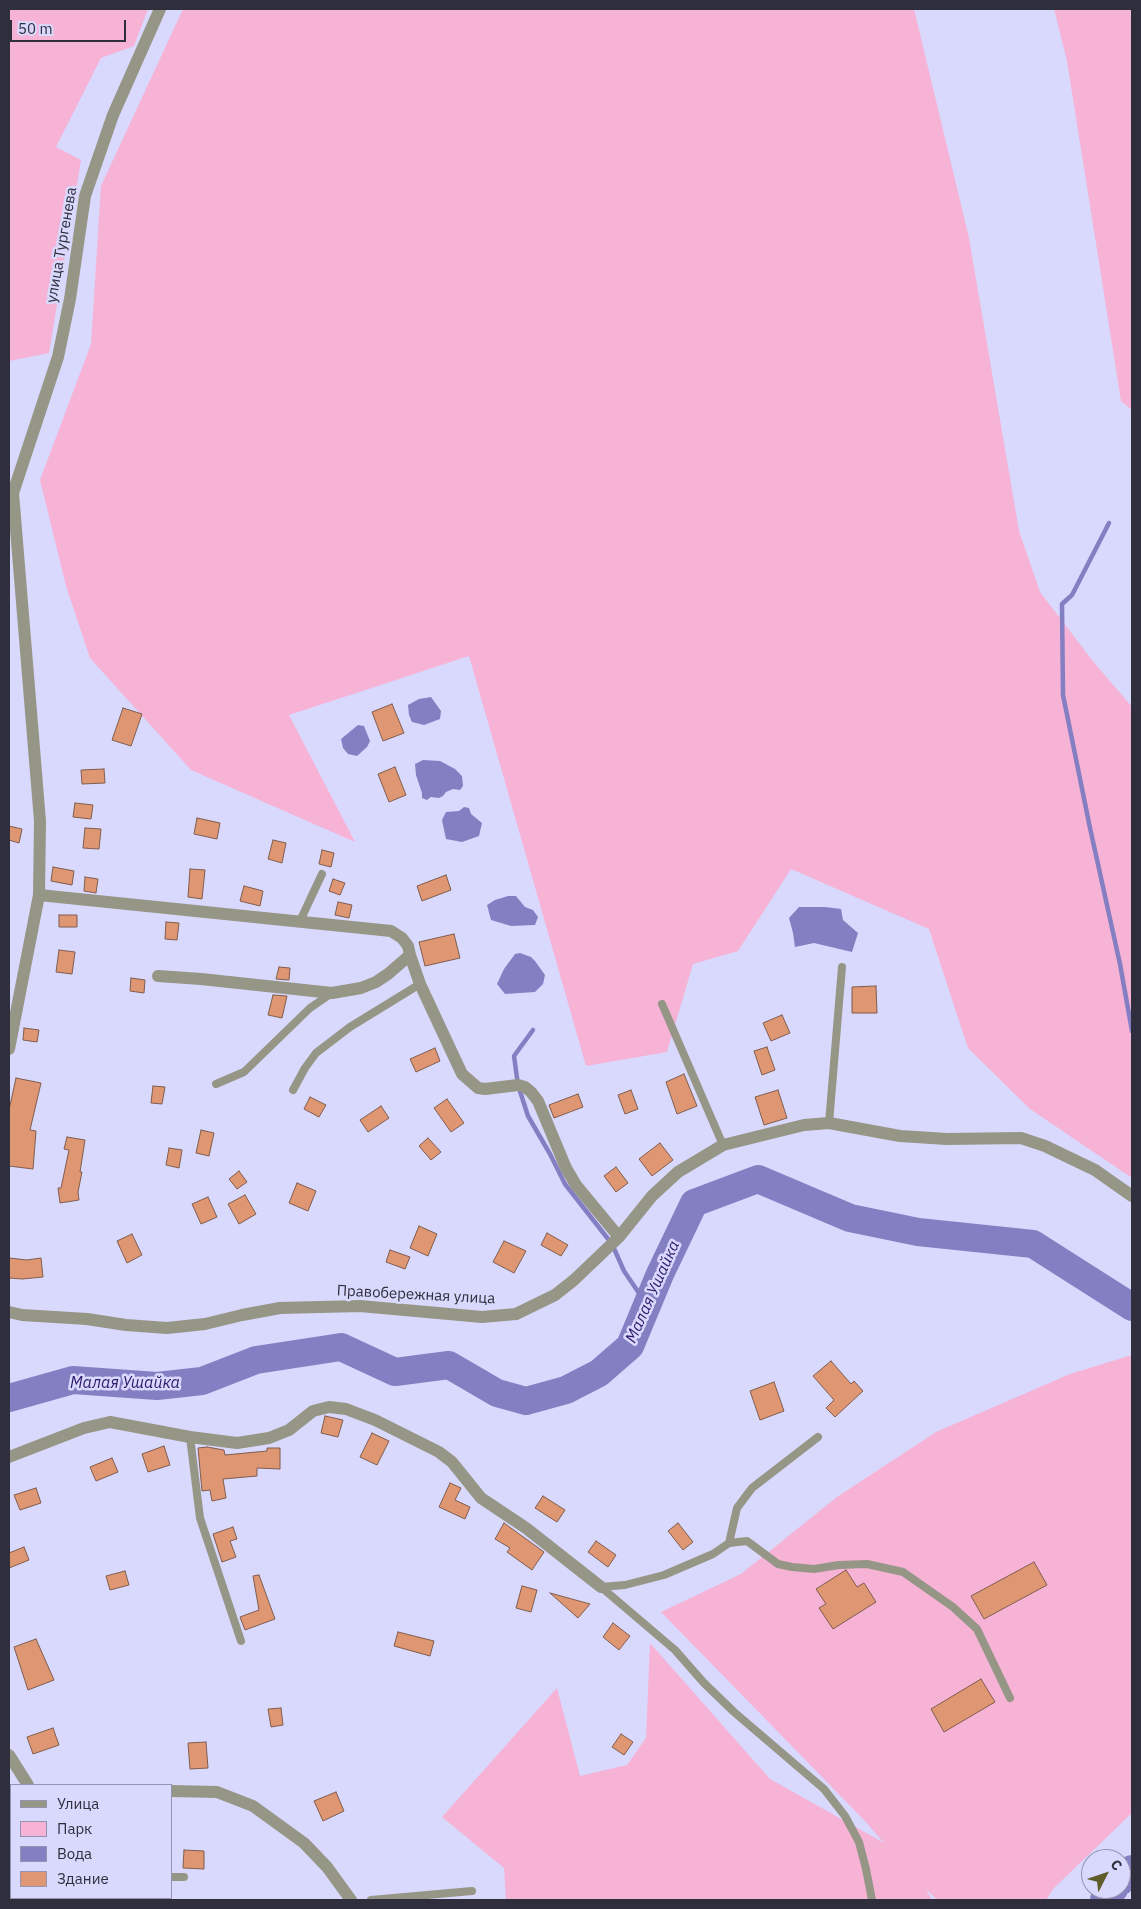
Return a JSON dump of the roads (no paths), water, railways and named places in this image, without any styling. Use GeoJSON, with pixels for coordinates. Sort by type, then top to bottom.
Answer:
{"type":"FeatureCollection","features":[{"type":"Feature","properties":{"kind":"street","name":"улица Тургенева"},"geometry":{"type":"LineString","coordinates":[[11,497],[58,357],[70,299],[85,196],[113,115],[160,9]]}},
{"type":"Feature","properties":{"kind":"street"},"geometry":{"type":"LineString","coordinates":[[9,1048],[39,895],[40,821],[11,497]]}},
{"type":"Feature","properties":{"kind":"street"},"geometry":{"type":"LineString","coordinates":[[39,895],[390,931],[408,946],[420,984],[462,1074],[478,1088],[485,1089],[518,1085],[525,1087],[531,1092],[538,1101],[566,1168],[576,1185],[619,1237]]}},
{"type":"Feature","properties":{"kind":"street"},"geometry":{"type":"LineString","coordinates":[[158,976],[332,993],[361,988],[376,982],[410,955]]}},
{"type":"Feature","properties":{"kind":"street","name":"Правобережная улица"},"geometry":{"type":"LineString","coordinates":[[9,1312],[22,1315],[87,1319],[126,1325],[167,1328],[205,1324],[242,1314],[280,1308],[360,1306],[482,1317],[516,1314],[555,1295],[574,1280],[619,1237],[652,1196],[678,1172],[723,1145],[804,1125],[829,1123],[900,1136],[947,1139],[1021,1138],[1045,1146],[1095,1170],[1132,1196]]}},
{"type":"Feature","properties":{"kind":"street"},"geometry":{"type":"LineString","coordinates":[[9,1457],[84,1428],[110,1422],[190,1437],[237,1442],[269,1438],[289,1430],[313,1411],[329,1407],[346,1409],[390,1426],[439,1452],[452,1462],[481,1498],[533,1533],[602,1587]]}},
{"type":"Feature","properties":{"kind":"street"},"geometry":{"type":"LineString","coordinates":[[9,1755],[27,1784]]}},
{"type":"Feature","properties":{"kind":"street"},"geometry":{"type":"LineString","coordinates":[[172,1791],[217,1792],[253,1806],[304,1843],[327,1867],[351,1900]]}},
{"type":"Feature","properties":{"kind":"lane"},"geometry":{"type":"LineString","coordinates":[[300,921],[322,874]]}},
{"type":"Feature","properties":{"kind":"lane"},"geometry":{"type":"LineString","coordinates":[[829,1123],[842,967]]}},
{"type":"Feature","properties":{"kind":"lane"},"geometry":{"type":"LineString","coordinates":[[294,1090],[305,1068],[316,1053],[350,1026],[402,993],[420,984]]}},
{"type":"Feature","properties":{"kind":"lane"},"geometry":{"type":"LineString","coordinates":[[216,1084],[244,1072],[310,1008],[332,993]]}},
{"type":"Feature","properties":{"kind":"lane"},"geometry":{"type":"LineString","coordinates":[[662,1004],[723,1145]]}},
{"type":"Feature","properties":{"kind":"lane"},"geometry":{"type":"LineString","coordinates":[[190,1437],[200,1518],[240,1641]]}},
{"type":"Feature","properties":{"kind":"lane"},"geometry":{"type":"LineString","coordinates":[[729,1543],[737,1508],[752,1488],[818,1437]]}},
{"type":"Feature","properties":{"kind":"lane"},"geometry":{"type":"LineString","coordinates":[[602,1587],[625,1585],[664,1575],[712,1554],[729,1543],[747,1541],[778,1564],[792,1567],[814,1569],[838,1565],[867,1564],[903,1572],[953,1607],[977,1629],[1010,1698]]}},
{"type":"Feature","properties":{"kind":"lane"},"geometry":{"type":"LineString","coordinates":[[602,1587],[675,1650],[704,1683],[734,1712],[824,1789],[845,1816],[859,1842],[872,1900]]}},
{"type":"Feature","properties":{"kind":"lane"},"geometry":{"type":"LineString","coordinates":[[172,1877],[184,1877]]}},
{"type":"Feature","properties":{"kind":"lane"},"geometry":{"type":"LineString","coordinates":[[371,1900],[472,1891]]}},
{"type":"Feature","properties":{"kind":"water"},"geometry":{"type":"Polygon","coordinates":[[[431,697],[441,711],[440,719],[424,725],[412,722],[408,705],[419,699],[431,697]]]}},
{"type":"Feature","properties":{"kind":"water"},"geometry":{"type":"Polygon","coordinates":[[[358,725],[364,726],[370,741],[367,747],[357,756],[348,754],[343,748],[341,739],[358,725]]]}},
{"type":"Feature","properties":{"kind":"water"},"geometry":{"type":"Polygon","coordinates":[[[423,760],[440,761],[455,769],[462,776],[463,786],[460,790],[453,789],[446,792],[439,798],[431,797],[427,800],[422,798],[415,764],[423,760]]]}},
{"type":"Feature","properties":{"kind":"water"},"geometry":{"type":"Polygon","coordinates":[[[464,807],[469,808],[471,814],[482,823],[479,836],[462,842],[446,839],[442,820],[446,812],[459,811],[464,807]]]}},
{"type":"Feature","properties":{"kind":"water"},"geometry":{"type":"Polygon","coordinates":[[[508,896],[516,896],[525,907],[533,910],[538,917],[535,925],[511,926],[491,920],[487,905],[508,896]]]}},
{"type":"Feature","properties":{"kind":"water"},"geometry":{"type":"Polygon","coordinates":[[[799,907],[841,909],[843,920],[858,933],[852,952],[814,943],[795,947],[789,918],[799,907]]]}},
{"type":"Feature","properties":{"kind":"water"},"geometry":{"type":"Polygon","coordinates":[[[520,953],[531,957],[535,961],[545,975],[543,984],[535,992],[505,994],[497,984],[504,969],[515,954],[520,953]]]}},
{"type":"Feature","properties":{"kind":"waterway"},"geometry":{"type":"LineString","coordinates":[[1109,523],[1072,595],[1062,604],[1063,695],[1120,964],[1132,1031]]}},
{"type":"Feature","properties":{"kind":"waterway"},"geometry":{"type":"LineString","coordinates":[[533,1030],[514,1056],[518,1085],[528,1116],[565,1184],[612,1244],[624,1271],[647,1305]]}},
{"type":"Feature","properties":{"kind":"waterway","name":"Малая Ушайка"},"geometry":{"type":"LineString","coordinates":[[9,1398],[73,1380],[157,1386],[202,1381],[256,1360],[341,1347],[395,1372],[449,1365],[497,1393],[526,1401],[566,1390],[599,1373],[630,1346],[660,1274],[694,1203],[758,1179],[850,1218],[918,1232],[1033,1244],[1132,1307]]}}]}
